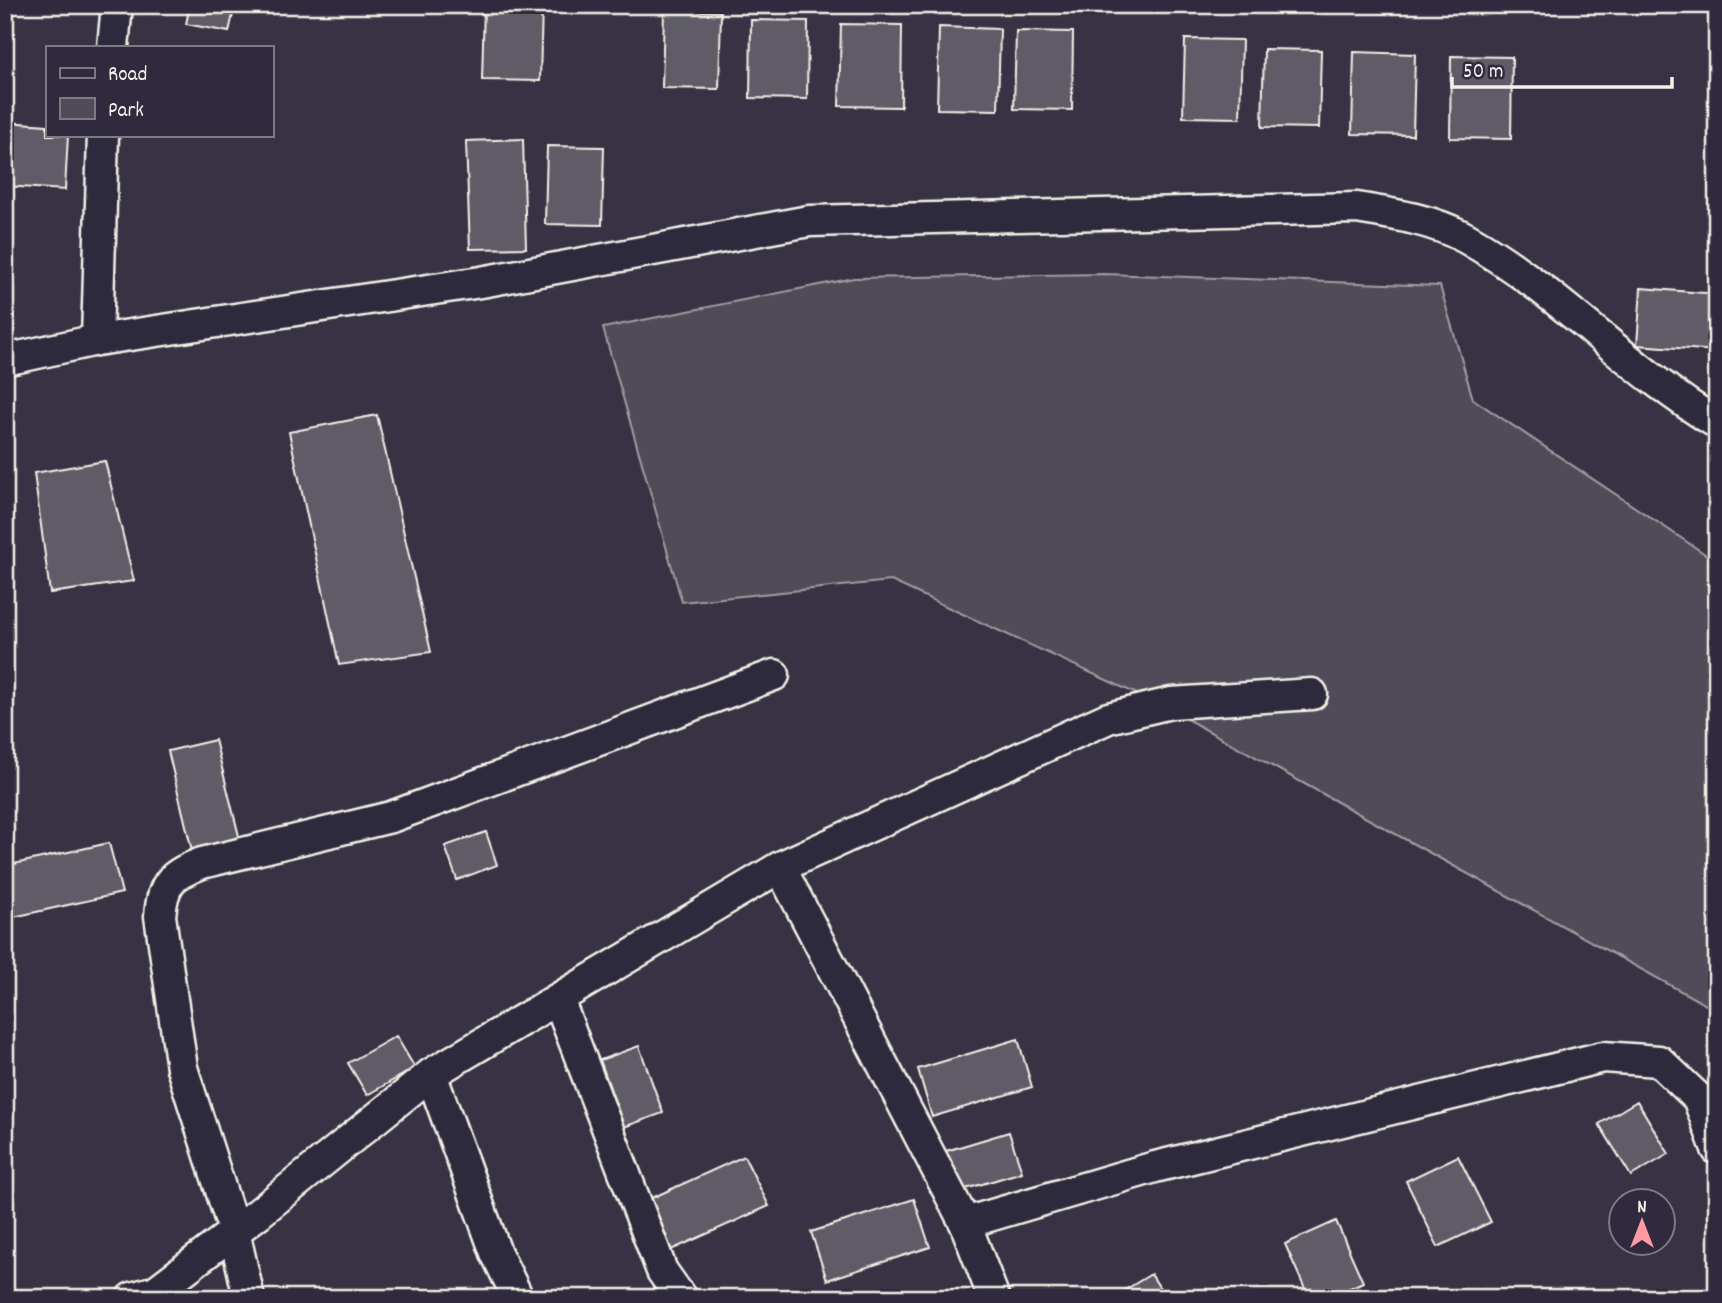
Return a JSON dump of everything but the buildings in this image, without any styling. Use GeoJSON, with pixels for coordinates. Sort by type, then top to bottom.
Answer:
{"type":"FeatureCollection","features":[{"type":"Feature","properties":{"kind":"street"},"geometry":{"type":"LineString","coordinates":[[113,46],[117,5]]}},
{"type":"Feature","properties":{"kind":"street"},"geometry":{"type":"LineString","coordinates":[[97,340],[103,136]]}},
{"type":"Feature","properties":{"kind":"street"},"geometry":{"type":"LineString","coordinates":[[5,360],[97,340],[481,282],[808,221],[1357,208],[1406,216],[1465,238],[1579,317],[1677,399],[1717,423]]}},
{"type":"Feature","properties":{"kind":"street"},"geometry":{"type":"LineString","coordinates":[[249,1298],[234,1231],[182,1068],[160,916],[162,892],[178,872],[202,863],[391,817],[774,675]]}},
{"type":"Feature","properties":{"kind":"street"},"geometry":{"type":"LineString","coordinates":[[132,1298],[156,1291],[431,1074],[780,867],[1108,718],[1171,703],[1312,694]]}},
{"type":"Feature","properties":{"kind":"street"},"geometry":{"type":"LineString","coordinates":[[780,867],[965,1223],[993,1298]]}},
{"type":"Feature","properties":{"kind":"street"},"geometry":{"type":"LineString","coordinates":[[558,999],[662,1271],[681,1298]]}},
{"type":"Feature","properties":{"kind":"street"},"geometry":{"type":"LineString","coordinates":[[965,1223],[1155,1167],[1603,1057],[1659,1061],[1698,1098],[1717,1149]]}},
{"type":"Feature","properties":{"kind":"street"},"geometry":{"type":"LineString","coordinates":[[431,1074],[496,1253],[518,1298]]}},
{"type":"Feature","properties":{"kind":"green space"},"geometry":{"type":"Polygon","coordinates":[[[1105,274],[1440,286],[1473,399],[1717,562],[1717,1011],[1163,706],[891,581],[682,602],[603,328],[854,278],[1105,274]]]}}]}
